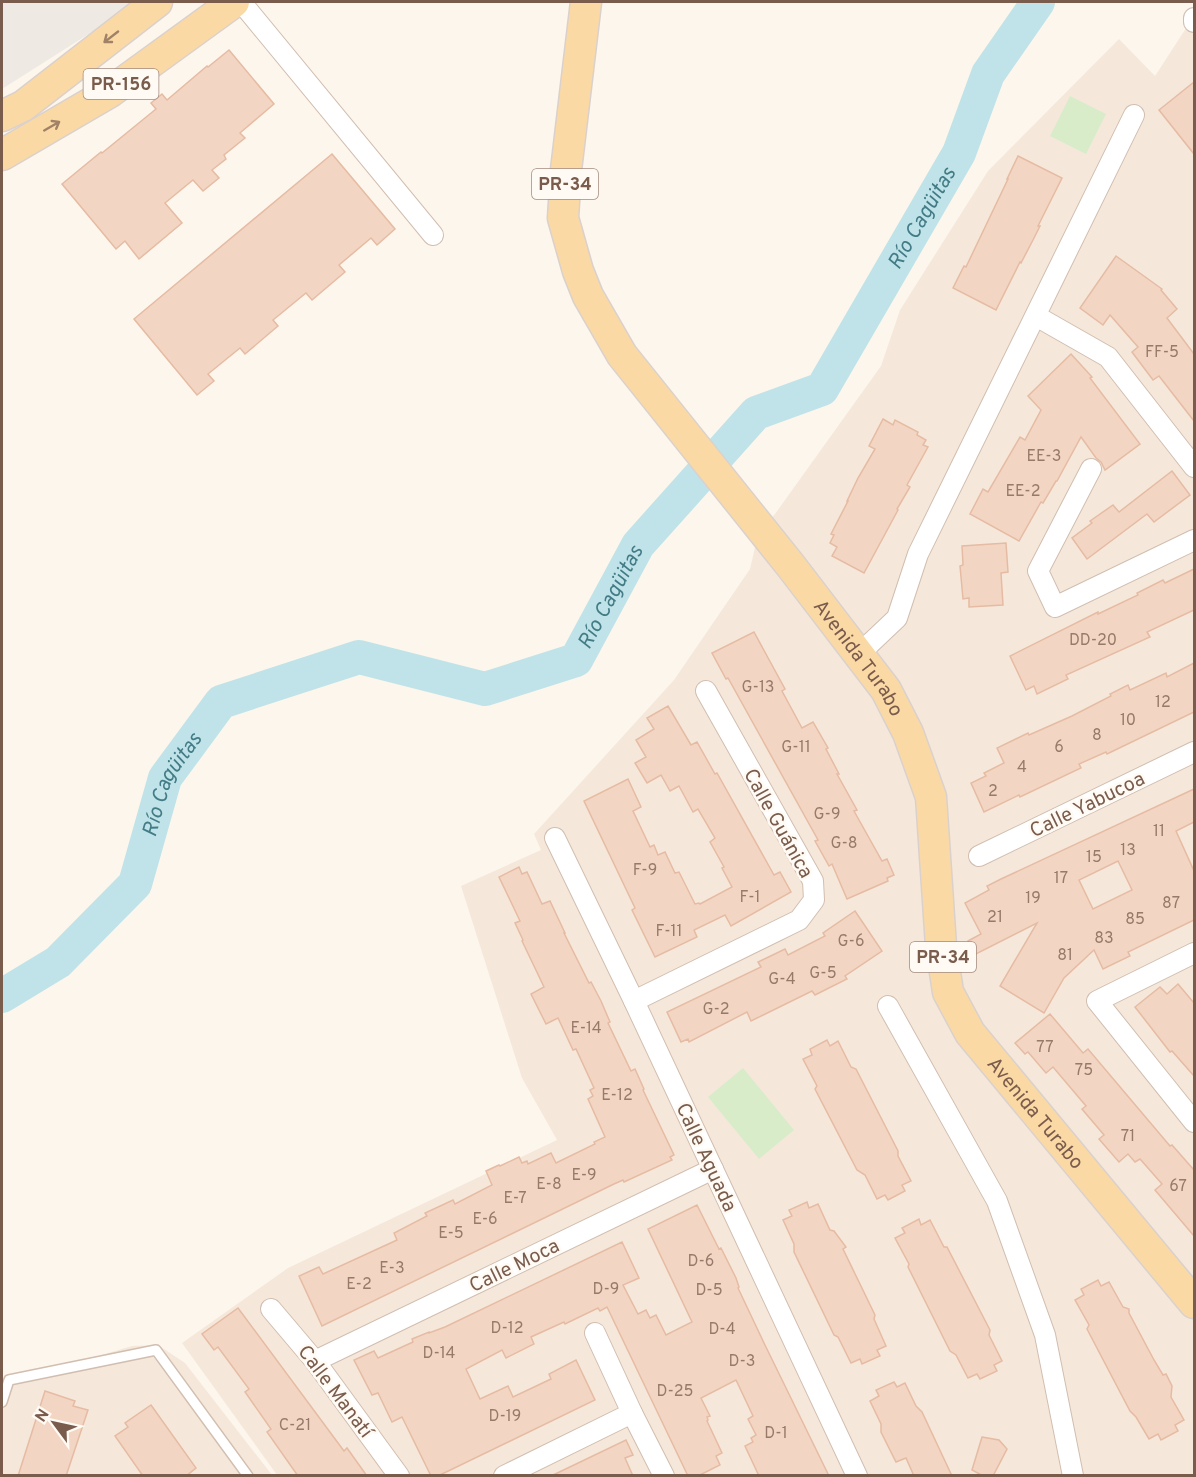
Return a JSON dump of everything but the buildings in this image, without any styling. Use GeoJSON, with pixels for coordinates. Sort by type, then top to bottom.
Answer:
{"type":"FeatureCollection","features":[{"type":"Feature","properties":{"kind":"main road","name":"PR-156"},"geometry":{"type":"LineString","coordinates":[[2,116],[23,106],[157,2]]}},
{"type":"Feature","properties":{"kind":"main road","name":"PR-156"},"geometry":{"type":"LineString","coordinates":[[2,155],[110,92],[234,2]]}},
{"type":"Feature","properties":{"kind":"main road","name":"Avenida Turabo"},"geometry":{"type":"LineString","coordinates":[[586,2],[566,170],[563,218],[578,271],[588,296],[622,355],[791,566],[886,690],[908,733],[931,797],[941,946],[948,992],[970,1033],[1194,1303]]}},
{"type":"Feature","properties":{"kind":"street"},"geometry":{"type":"LineString","coordinates":[[241,2],[432,235]]}},
{"type":"Feature","properties":{"kind":"street"},"geometry":{"type":"LineString","coordinates":[[859,654],[897,618],[918,554],[1134,115]]}},
{"type":"Feature","properties":{"kind":"street"},"geometry":{"type":"LineString","coordinates":[[1036,316],[1108,357],[1194,468]]}},
{"type":"Feature","properties":{"kind":"street"},"geometry":{"type":"LineString","coordinates":[[1091,469],[1038,571],[1055,607],[1194,540]]}},
{"type":"Feature","properties":{"kind":"street","name":"Calle Guánica"},"geometry":{"type":"LineString","coordinates":[[634,1001],[799,920],[814,900],[813,881],[706,691]]}},
{"type":"Feature","properties":{"kind":"street","name":"Calle Yabucoa"},"geometry":{"type":"LineString","coordinates":[[979,856],[1194,752]]}},
{"type":"Feature","properties":{"kind":"street","name":"Calle Aguada"},"geometry":{"type":"LineString","coordinates":[[555,838],[857,1476]]}},
{"type":"Feature","properties":{"kind":"street"},"geometry":{"type":"LineString","coordinates":[[1194,953],[1096,1001],[1194,1122]]}},
{"type":"Feature","properties":{"kind":"street"},"geometry":{"type":"LineString","coordinates":[[888,1006],[997,1201],[1045,1335],[1073,1476]]}},
{"type":"Feature","properties":{"kind":"street","name":"Calle Moca"},"geometry":{"type":"LineString","coordinates":[[315,1361],[713,1169]]}},
{"type":"Feature","properties":{"kind":"street","name":"Calle Manatí"},"geometry":{"type":"LineString","coordinates":[[271,1309],[315,1361],[399,1476]]}},
{"type":"Feature","properties":{"kind":"street"},"geometry":{"type":"LineString","coordinates":[[595,1333],[664,1476]]}},
{"type":"Feature","properties":{"kind":"street"},"geometry":{"type":"LineString","coordinates":[[504,1476],[632,1413]]}},
{"type":"Feature","properties":{"kind":"lane"},"geometry":{"type":"LineString","coordinates":[[2,1402],[5,1380],[156,1350],[248,1476]]}},
{"type":"Feature","properties":{"kind":"shaded area"},"geometry":{"type":"Polygon","coordinates":[[[2,2],[130,2],[106,23],[2,89],[2,2]]]}},
{"type":"Feature","properties":{"kind":"shaded area"},"geometry":{"type":"Polygon","coordinates":[[[1194,16],[1194,1475],[277,1475],[182,1343],[288,1268],[557,1140],[522,1078],[461,886],[541,850],[534,834],[674,680],[750,569],[759,530],[775,514],[881,366],[900,310],[988,171],[1119,39],[1155,76],[1194,16]]]}},
{"type":"Feature","properties":{"kind":"shaded area"},"geometry":{"type":"Polygon","coordinates":[[[158,1345],[185,1363],[272,1475],[2,1476],[2,1380],[24,1378],[132,1346],[158,1345]]]}},
{"type":"Feature","properties":{"kind":"green space"},"geometry":{"type":"Polygon","coordinates":[[[1070,96],[1106,114],[1086,154],[1050,136],[1070,96]]]}},
{"type":"Feature","properties":{"kind":"green space"},"geometry":{"type":"Polygon","coordinates":[[[743,1068],[794,1130],[759,1159],[708,1097],[743,1068]]]}},
{"type":"Feature","properties":{"kind":"waterway","name":"Río Cagüitas"},"geometry":{"type":"LineString","coordinates":[[2,996],[58,962],[135,884],[165,778],[221,702],[359,657],[485,689],[576,660],[638,545],[756,413],[822,389],[959,153],[988,74],[1038,2]]}}]}
